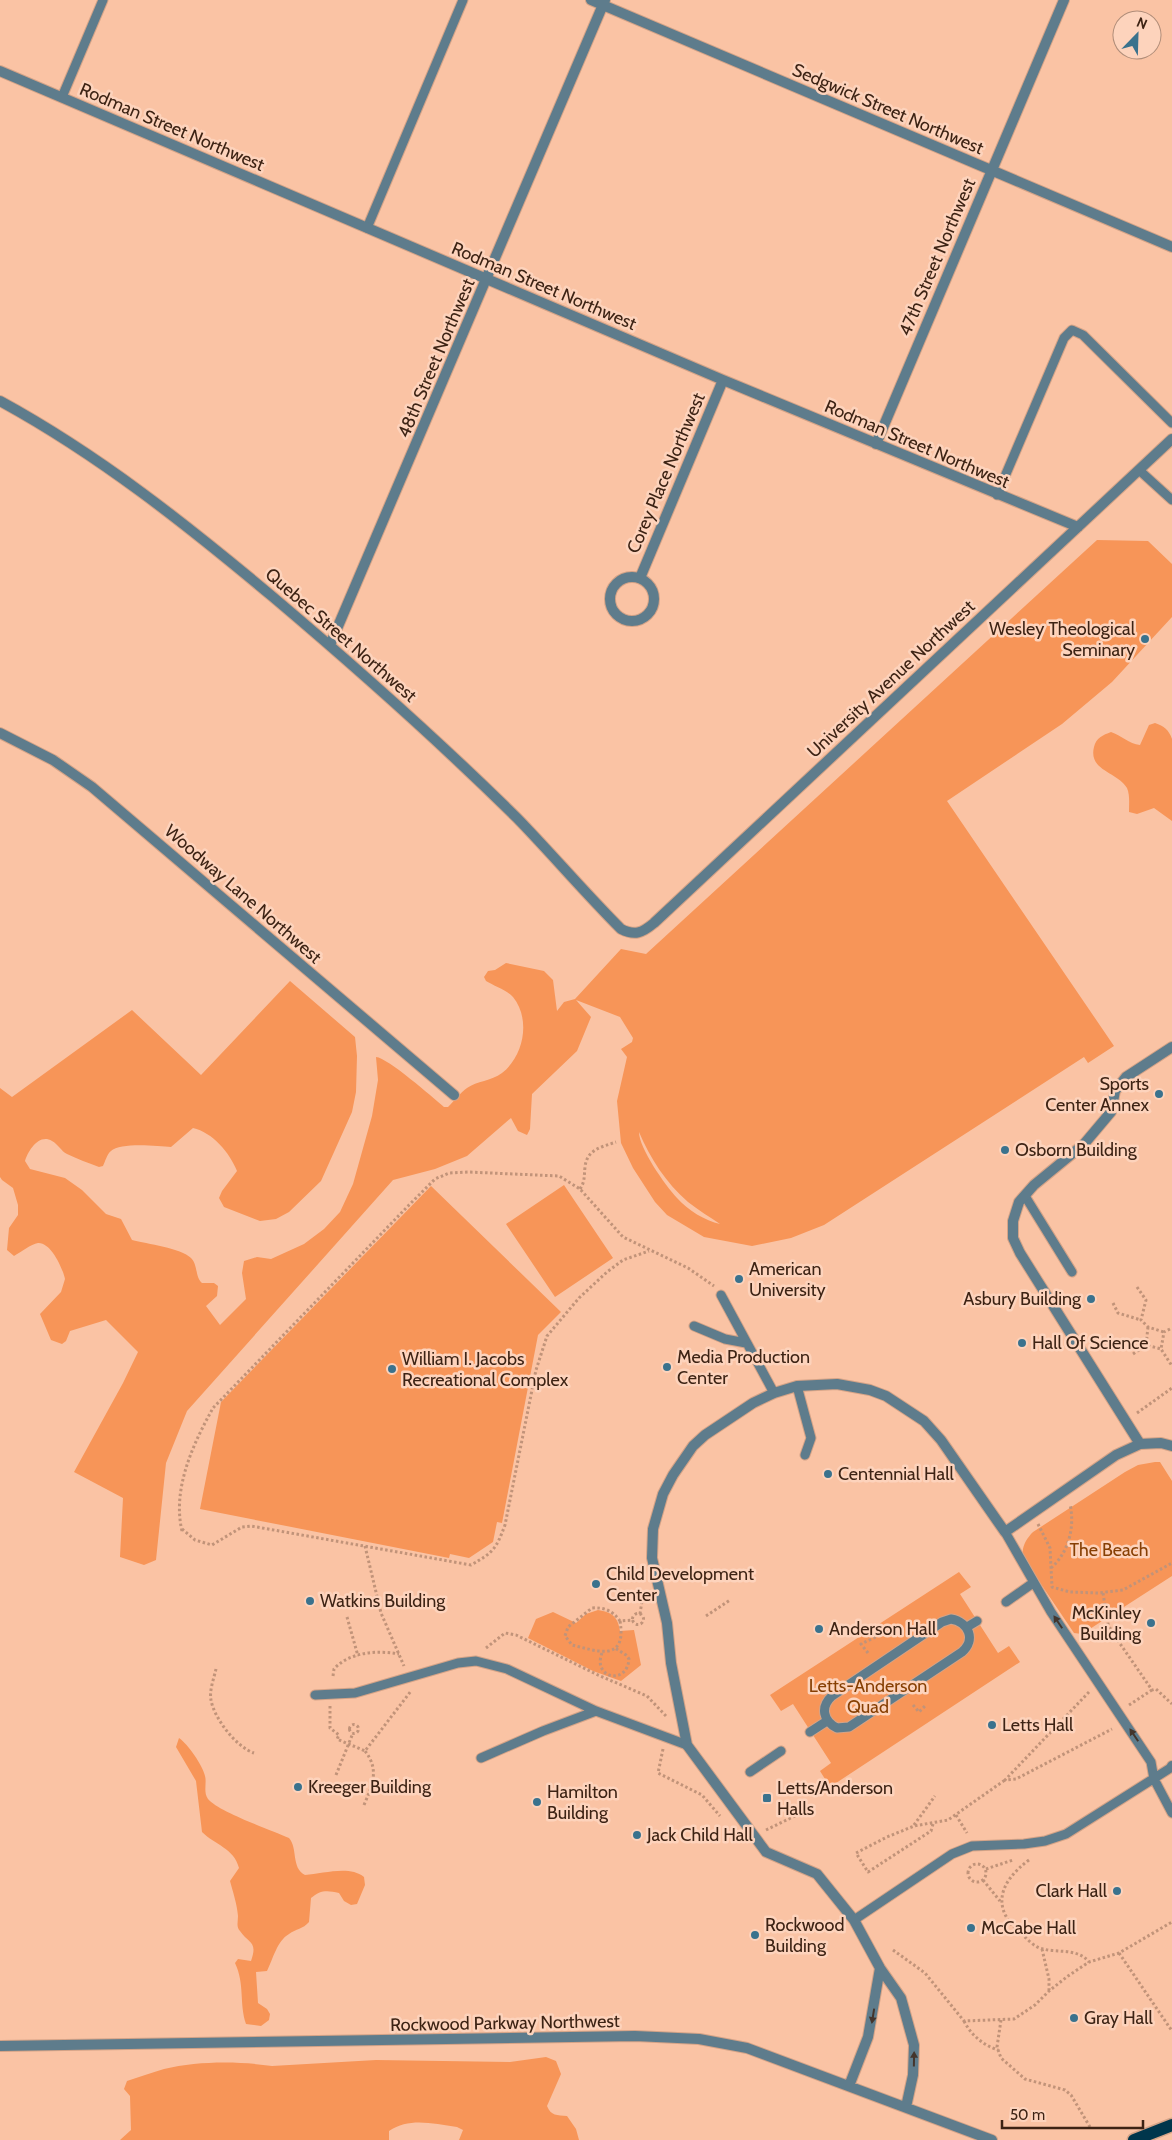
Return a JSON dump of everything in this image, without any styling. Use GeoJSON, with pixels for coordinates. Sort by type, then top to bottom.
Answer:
{"type":"FeatureCollection","features":[{"type":"Feature","properties":{"kind":"main road"},"geometry":{"type":"LineString","coordinates":[[1134,2140],[1172,2126]]}},
{"type":"Feature","properties":{"kind":"street","name":"Sedgwick Street Northwest"},"geometry":{"type":"LineString","coordinates":[[591,0],[604,3],[1172,247]]}},
{"type":"Feature","properties":{"kind":"street","name":"47th Street Northwest"},"geometry":{"type":"LineString","coordinates":[[876,444],[1064,0]]}},
{"type":"Feature","properties":{"kind":"street","name":"48th Street Northwest"},"geometry":{"type":"LineString","coordinates":[[330,645],[604,3]]}},
{"type":"Feature","properties":{"kind":"street","name":"Rodman Street Northwest"},"geometry":{"type":"LineString","coordinates":[[0,71],[723,380],[1078,527]]}},
{"type":"Feature","properties":{"kind":"street","name":"Corey Place Northwest"},"geometry":{"type":"LineString","coordinates":[[640,578],[723,380]]}},
{"type":"Feature","properties":{"kind":"street","name":"Quebec Street Northwest"},"geometry":{"type":"LineString","coordinates":[[0,401],[78,448],[142,493],[206,541],[330,645],[486,788],[547,849],[616,923],[629,932]]}},
{"type":"Feature","properties":{"kind":"street","name":"University Avenue Northwest"},"geometry":{"type":"LineString","coordinates":[[629,932],[634,934],[644,931],[654,923],[1172,439]]}},
{"type":"Feature","properties":{"kind":"street","name":"Corey Place Northwest"},"geometry":{"type":"LineString","coordinates":[[633,577],[640,578],[651,587],[654,601],[652,608],[642,618],[628,620],[616,613],[610,600],[611,593],[619,581],[633,577]]}},
{"type":"Feature","properties":{"kind":"street","name":"Woodway Lane Northwest"},"geometry":{"type":"LineString","coordinates":[[0,733],[54,760],[92,787],[454,1096]]}},
{"type":"Feature","properties":{"kind":"street"},"geometry":{"type":"LineString","coordinates":[[1140,1444],[1020,1252],[1014,1238],[1013,1221],[1019,1202],[1034,1185],[1084,1144],[1111,1112],[1115,1091],[1126,1077],[1172,1046]]}},
{"type":"Feature","properties":{"kind":"street"},"geometry":{"type":"LineString","coordinates":[[906,2107],[913,2074],[914,2045],[910,2027],[901,1998],[880,1968],[854,1920],[817,1874],[766,1852],[687,1745],[671,1663],[668,1623],[652,1558],[652,1535],[663,1494],[673,1475],[693,1446],[705,1435],[731,1417],[774,1393],[797,1386],[837,1384],[853,1386],[886,1396],[913,1412],[941,1440],[1005,1532],[1116,1455],[1140,1444],[1172,1446]]}},
{"type":"Feature","properties":{"kind":"street"},"geometry":{"type":"LineString","coordinates":[[849,2086],[868,2037],[880,1968]]}},
{"type":"Feature","properties":{"kind":"street","name":"Rockwood Parkway Northwest"},"geometry":{"type":"LineString","coordinates":[[0,2046],[675,2037],[713,2040],[747,2048],[992,2140]]}},
{"type":"Feature","properties":{"kind":"lane"},"geometry":{"type":"LineString","coordinates":[[62,98],[103,0]]}},
{"type":"Feature","properties":{"kind":"lane"},"geometry":{"type":"LineString","coordinates":[[367,228],[463,0]]}},
{"type":"Feature","properties":{"kind":"lane"},"geometry":{"type":"LineString","coordinates":[[997,495],[1064,338],[1072,330],[1083,335],[1172,423]]}},
{"type":"Feature","properties":{"kind":"lane"},"geometry":{"type":"LineString","coordinates":[[1139,470],[1172,500]]}},
{"type":"Feature","properties":{"kind":"lane"},"geometry":{"type":"LineString","coordinates":[[1025,1196],[1072,1272]]}},
{"type":"Feature","properties":{"kind":"lane"},"geometry":{"type":"LineString","coordinates":[[721,1295],[774,1393]]}},
{"type":"Feature","properties":{"kind":"lane"},"geometry":{"type":"LineString","coordinates":[[694,1326],[725,1339],[746,1343]]}},
{"type":"Feature","properties":{"kind":"lane"},"geometry":{"type":"LineString","coordinates":[[797,1386],[811,1438],[805,1455]]}},
{"type":"Feature","properties":{"kind":"lane"},"geometry":{"type":"LineString","coordinates":[[1005,1532],[1033,1583],[1151,1762],[1154,1779],[1172,1813]]}},
{"type":"Feature","properties":{"kind":"lane"},"geometry":{"type":"LineString","coordinates":[[1006,1602],[1033,1583]]}},
{"type":"Feature","properties":{"kind":"lane"},"geometry":{"type":"LineString","coordinates":[[957,1620],[967,1627],[970,1638],[966,1649],[852,1726],[843,1729],[837,1728],[827,1721],[824,1710],[828,1700],[895,1654],[945,1621],[957,1620]]}},
{"type":"Feature","properties":{"kind":"lane"},"geometry":{"type":"LineString","coordinates":[[967,1627],[977,1621]]}},
{"type":"Feature","properties":{"kind":"lane"},"geometry":{"type":"LineString","coordinates":[[315,1695],[355,1693],[458,1663],[476,1661],[507,1669],[596,1711],[687,1745]]}},
{"type":"Feature","properties":{"kind":"lane"},"geometry":{"type":"LineString","coordinates":[[481,1758],[543,1731],[596,1711]]}},
{"type":"Feature","properties":{"kind":"lane"},"geometry":{"type":"LineString","coordinates":[[810,1732],[827,1721]]}},
{"type":"Feature","properties":{"kind":"lane"},"geometry":{"type":"LineString","coordinates":[[750,1772],[781,1751]]}},
{"type":"Feature","properties":{"kind":"lane"},"geometry":{"type":"LineString","coordinates":[[854,1920],[952,1854],[972,1846],[1024,1844],[1045,1841],[1066,1834],[1172,1766]]}},
{"type":"Feature","properties":{"kind":"path"},"geometry":{"type":"LineString","coordinates":[[580,1190],[583,1184],[584,1167],[588,1155],[597,1148],[616,1142]]}},
{"type":"Feature","properties":{"kind":"path"},"geometry":{"type":"LineString","coordinates":[[649,1251],[623,1260],[607,1272],[579,1298],[547,1336],[536,1370],[509,1509],[497,1547],[471,1565],[251,1526],[242,1527],[212,1545],[195,1540],[182,1531],[178,1516],[182,1481],[201,1430],[213,1408],[435,1178],[449,1173],[468,1172],[559,1176],[580,1190],[623,1237],[702,1276],[721,1295]]}},
{"type":"Feature","properties":{"kind":"path"},"geometry":{"type":"LineString","coordinates":[[1137,1287],[1146,1300],[1141,1320]]}},
{"type":"Feature","properties":{"kind":"path"},"geometry":{"type":"LineString","coordinates":[[1113,1303],[1118,1313],[1141,1320],[1148,1327],[1164,1332],[1170,1329]]}},
{"type":"Feature","properties":{"kind":"path"},"geometry":{"type":"LineString","coordinates":[[1133,1354],[1146,1345],[1148,1327]]}},
{"type":"Feature","properties":{"kind":"path"},"geometry":{"type":"LineString","coordinates":[[1161,1349],[1164,1332]]}},
{"type":"Feature","properties":{"kind":"path"},"geometry":{"type":"LineString","coordinates":[[1146,1345],[1161,1349],[1172,1366]]}},
{"type":"Feature","properties":{"kind":"path"},"geometry":{"type":"LineString","coordinates":[[1137,1414],[1172,1388]]}},
{"type":"Feature","properties":{"kind":"path"},"geometry":{"type":"LineString","coordinates":[[1051,1568],[1060,1560],[1070,1539],[1072,1520],[1070,1504]]}},
{"type":"Feature","properties":{"kind":"path"},"geometry":{"type":"LineString","coordinates":[[1037,1522],[1047,1540],[1052,1587],[1070,1592],[1123,1590],[1172,1563]]}},
{"type":"Feature","properties":{"kind":"path"},"geometry":{"type":"LineString","coordinates":[[365,1546],[381,1613],[405,1667]]}},
{"type":"Feature","properties":{"kind":"path"},"geometry":{"type":"LineString","coordinates":[[1103,1592],[1108,1624],[1152,1690]]}},
{"type":"Feature","properties":{"kind":"path"},"geometry":{"type":"LineString","coordinates":[[640,1614],[642,1600],[646,1598]]}},
{"type":"Feature","properties":{"kind":"path"},"geometry":{"type":"LineString","coordinates":[[706,1616],[730,1600]]}},
{"type":"Feature","properties":{"kind":"path"},"geometry":{"type":"LineString","coordinates":[[592,1608],[607,1610],[620,1621],[622,1634],[615,1648],[602,1653],[585,1646],[572,1645],[566,1640],[565,1632],[579,1617],[592,1608]]}},
{"type":"Feature","properties":{"kind":"path"},"geometry":{"type":"LineString","coordinates":[[620,1621],[633,1620],[636,1624],[642,1622],[644,1617],[640,1614],[634,1614],[633,1620]]}},
{"type":"Feature","properties":{"kind":"path"},"geometry":{"type":"LineString","coordinates":[[347,1617],[358,1656]]}},
{"type":"Feature","properties":{"kind":"path"},"geometry":{"type":"LineString","coordinates":[[486,1648],[505,1633],[516,1635],[598,1675],[648,1696],[667,1716]]}},
{"type":"Feature","properties":{"kind":"path"},"geometry":{"type":"LineString","coordinates":[[868,1653],[861,1644],[880,1635]]}},
{"type":"Feature","properties":{"kind":"path"},"geometry":{"type":"LineString","coordinates":[[602,1653],[600,1658],[601,1668],[606,1673],[618,1675],[624,1673],[629,1659],[615,1648]]}},
{"type":"Feature","properties":{"kind":"path"},"geometry":{"type":"LineString","coordinates":[[333,1676],[334,1669],[339,1664],[358,1656],[380,1652],[399,1654]]}},
{"type":"Feature","properties":{"kind":"path"},"geometry":{"type":"LineString","coordinates":[[216,1669],[210,1698],[214,1709],[236,1741],[245,1750],[254,1753]]}},
{"type":"Feature","properties":{"kind":"path"},"geometry":{"type":"LineString","coordinates":[[365,1751],[424,1674]]}},
{"type":"Feature","properties":{"kind":"path"},"geometry":{"type":"LineString","coordinates":[[1143,1696],[1156,1689],[1162,1692],[1172,1704]]}},
{"type":"Feature","properties":{"kind":"path"},"geometry":{"type":"LineString","coordinates":[[932,1824],[931,1832],[868,1872],[856,1853],[914,1826],[948,1820],[956,1815],[1005,1780],[1089,1692]]}},
{"type":"Feature","properties":{"kind":"path"},"geometry":{"type":"LineString","coordinates":[[912,1705],[919,1712],[926,1705]]}},
{"type":"Feature","properties":{"kind":"path"},"geometry":{"type":"LineString","coordinates":[[329,1723],[330,1728],[338,1735],[337,1740],[365,1751],[372,1762],[374,1775],[364,1806]]}},
{"type":"Feature","properties":{"kind":"path"},"geometry":{"type":"LineString","coordinates":[[1005,1780],[1016,1779],[1113,1729]]}},
{"type":"Feature","properties":{"kind":"path"},"geometry":{"type":"LineString","coordinates":[[336,1775],[353,1733]]}},
{"type":"Feature","properties":{"kind":"path"},"geometry":{"type":"LineString","coordinates":[[914,1826],[935,1796]]}},
{"type":"Feature","properties":{"kind":"path"},"geometry":{"type":"LineString","coordinates":[[956,1815],[966,1833]]}},
{"type":"Feature","properties":{"kind":"path"},"geometry":{"type":"LineString","coordinates":[[1000,1900],[1008,1879],[1018,1868],[1030,1860]]}},
{"type":"Feature","properties":{"kind":"path"},"geometry":{"type":"LineString","coordinates":[[973,1865],[981,1865],[986,1869],[986,1875],[983,1880],[974,1882],[970,1878],[968,1872],[973,1865]]}},
{"type":"Feature","properties":{"kind":"path"},"geometry":{"type":"LineString","coordinates":[[983,1880],[1000,1900],[1012,1927],[1042,1949],[1065,1950],[1086,1957],[1089,1962]]}},
{"type":"Feature","properties":{"kind":"path"},"geometry":{"type":"LineString","coordinates":[[964,2021],[1014,2019],[1042,1999],[1048,1991],[1089,1962],[1119,1953],[1172,1922]]}},
{"type":"Feature","properties":{"kind":"path"},"geometry":{"type":"LineString","coordinates":[[1042,1949],[1049,1979],[1048,1991]]}},
{"type":"Feature","properties":{"kind":"path"},"geometry":{"type":"LineString","coordinates":[[893,1950],[925,1974],[964,2021],[972,2034],[998,2050]]}},
{"type":"Feature","properties":{"kind":"path"},"geometry":{"type":"LineString","coordinates":[[1119,1953],[1172,2031]]}},
{"type":"Feature","properties":{"kind":"path"},"geometry":{"type":"LineString","coordinates":[[1001,2020],[998,2053],[1009,2067],[1025,2079],[1065,2090],[1071,2095],[1090,2126]]}},
{"type":"Feature","properties":{"kind":"green space"},"geometry":{"type":"Polygon","coordinates":[[[1097,540],[1148,541],[1172,564],[1172,617],[1112,682],[1062,724],[947,801],[1114,1046],[1088,1063],[1084,1057],[824,1225],[791,1238],[752,1246],[704,1237],[667,1215],[655,1202],[633,1168],[621,1143],[617,1101],[627,1057],[621,1049],[632,1042],[633,1038],[620,1017],[576,1000],[591,1017],[577,1051],[532,1094],[530,1129],[527,1135],[518,1131],[511,1118],[467,1156],[435,1169],[393,1180],[187,1411],[166,1463],[156,1560],[144,1565],[120,1557],[123,1498],[74,1472],[138,1352],[106,1320],[70,1331],[66,1341],[62,1344],[51,1340],[40,1314],[61,1292],[65,1279],[56,1257],[43,1244],[32,1245],[14,1256],[7,1250],[9,1228],[18,1215],[18,1205],[13,1188],[0,1177],[0,1088],[12,1097],[132,1010],[201,1075],[290,981],[355,1037],[357,1056],[356,1092],[352,1112],[321,1181],[289,1212],[276,1219],[260,1221],[224,1207],[219,1198],[237,1171],[230,1157],[220,1144],[207,1134],[193,1128],[171,1147],[140,1145],[116,1148],[108,1154],[103,1166],[99,1167],[67,1154],[54,1142],[47,1139],[43,1139],[35,1144],[26,1157],[25,1161],[30,1169],[65,1178],[82,1190],[106,1214],[121,1219],[132,1240],[172,1249],[191,1258],[195,1264],[198,1278],[202,1283],[214,1283],[218,1286],[217,1296],[206,1306],[220,1325],[246,1299],[242,1273],[244,1261],[257,1257],[271,1259],[304,1244],[324,1229],[340,1212],[353,1184],[372,1116],[378,1080],[376,1057],[390,1064],[444,1107],[448,1107],[467,1088],[502,1073],[510,1066],[520,1047],[523,1026],[519,1006],[513,997],[504,990],[486,981],[484,977],[488,971],[495,970],[506,963],[544,971],[553,980],[557,1011],[564,1002],[575,999],[621,949],[646,954],[1097,540]],[[639,1132],[643,1147],[648,1156],[677,1198],[697,1214],[720,1224],[688,1202],[673,1187],[659,1170],[639,1132]]]}},
{"type":"Feature","properties":{"kind":"green space"},"geometry":{"type":"Polygon","coordinates":[[[1155,723],[1166,729],[1172,739],[1172,821],[1154,808],[1137,814],[1129,812],[1127,788],[1117,778],[1099,766],[1093,755],[1098,739],[1111,732],[1140,745],[1149,725],[1155,723]]]}},
{"type":"Feature","properties":{"kind":"green space"},"geometry":{"type":"Polygon","coordinates":[[[564,1185],[613,1258],[555,1297],[506,1224],[564,1185]]]}},
{"type":"Feature","properties":{"kind":"green space","name":"William I. Jacobs Recreational Complex"},"geometry":{"type":"Polygon","coordinates":[[[431,1186],[561,1312],[538,1335],[502,1523],[497,1522],[493,1542],[469,1558],[450,1554],[449,1558],[200,1509],[221,1402],[431,1186]]]}},
{"type":"Feature","properties":{"kind":"green space","name":"The Beach"},"geometry":{"type":"Polygon","coordinates":[[[1160,1462],[1172,1481],[1172,1576],[1082,1634],[1074,1633],[1024,1559],[1024,1544],[1033,1532],[1125,1472],[1138,1465],[1160,1462]]]}},
{"type":"Feature","properties":{"kind":"green space","name":"Letts-Anderson Quad"},"geometry":{"type":"Polygon","coordinates":[[[959,1572],[971,1587],[960,1594],[998,1653],[1009,1646],[1020,1662],[830,1787],[820,1771],[831,1763],[793,1704],[781,1711],[770,1695],[959,1572]]]}},
{"type":"Feature","properties":{"kind":"green space"},"geometry":{"type":"Polygon","coordinates":[[[598,1610],[614,1616],[620,1631],[634,1630],[641,1665],[621,1681],[593,1671],[528,1638],[536,1619],[553,1612],[576,1623],[586,1614],[598,1610]]]}},
{"type":"Feature","properties":{"kind":"green space"},"geometry":{"type":"Polygon","coordinates":[[[179,1738],[191,1750],[201,1767],[205,1776],[208,1799],[234,1815],[289,1838],[292,1842],[296,1863],[301,1872],[305,1875],[351,1871],[364,1877],[365,1885],[357,1904],[351,1905],[344,1901],[339,1893],[331,1891],[324,1891],[314,1895],[311,1898],[309,1922],[281,1941],[267,1971],[256,1972],[258,2003],[267,2009],[270,2014],[269,2020],[261,2026],[246,2024],[240,1978],[235,1963],[238,1959],[251,1961],[254,1950],[252,1943],[243,1935],[238,1926],[237,1907],[230,1881],[239,1868],[237,1861],[229,1851],[202,1832],[196,1781],[176,1747],[179,1738]]]}},
{"type":"Feature","properties":{"kind":"green space"},"geometry":{"type":"Polygon","coordinates":[[[546,2057],[556,2061],[561,2074],[547,2106],[552,2113],[567,2116],[576,2129],[579,2140],[459,2140],[463,2130],[457,2127],[430,2123],[413,2123],[405,2124],[389,2131],[389,2140],[120,2140],[131,2130],[130,2096],[124,2089],[127,2081],[177,2066],[246,2063],[272,2066],[376,2060],[510,2062],[546,2057]]]}},
{"type":"Feature","properties":{"kind":"place","name":"Wesley Theological Seminary"},"geometry":{"type":"Point","coordinates":[1145,639]}},
{"type":"Feature","properties":{"kind":"place","name":"Sports Center Annex"},"geometry":{"type":"Point","coordinates":[1159,1094]}},
{"type":"Feature","properties":{"kind":"place","name":"Osborn Building"},"geometry":{"type":"Point","coordinates":[1005,1150]}},
{"type":"Feature","properties":{"kind":"place","name":"American University"},"geometry":{"type":"Point","coordinates":[739,1279]}},
{"type":"Feature","properties":{"kind":"place","name":"Asbury Building"},"geometry":{"type":"Point","coordinates":[1091,1299]}},
{"type":"Feature","properties":{"kind":"place","name":"Hall Of Science"},"geometry":{"type":"Point","coordinates":[1022,1343]}},
{"type":"Feature","properties":{"kind":"place","name":"Media Production Center"},"geometry":{"type":"Point","coordinates":[667,1367]}},
{"type":"Feature","properties":{"kind":"place","name":"William I. Jacobs Recreational Complex"},"geometry":{"type":"Point","coordinates":[392,1369]}},
{"type":"Feature","properties":{"kind":"place","name":"Centennial Hall"},"geometry":{"type":"Point","coordinates":[828,1474]}},
{"type":"Feature","properties":{"kind":"place","name":"Child Development Center"},"geometry":{"type":"Point","coordinates":[596,1584]}},
{"type":"Feature","properties":{"kind":"place","name":"Watkins Building"},"geometry":{"type":"Point","coordinates":[310,1601]}},
{"type":"Feature","properties":{"kind":"place","name":"McKinley Building"},"geometry":{"type":"Point","coordinates":[1151,1623]}},
{"type":"Feature","properties":{"kind":"place","name":"Anderson Hall"},"geometry":{"type":"Point","coordinates":[819,1629]}},
{"type":"Feature","properties":{"kind":"place","name":"Letts Hall"},"geometry":{"type":"Point","coordinates":[992,1725]}},
{"type":"Feature","properties":{"kind":"place","name":"Kreeger Building"},"geometry":{"type":"Point","coordinates":[298,1787]}},
{"type":"Feature","properties":{"kind":"place","name":"Letts/Anderson Halls"},"geometry":{"type":"Point","coordinates":[767,1798]}},
{"type":"Feature","properties":{"kind":"place","name":"Hamilton Building"},"geometry":{"type":"Point","coordinates":[537,1802]}},
{"type":"Feature","properties":{"kind":"place","name":"Jack Child Hall"},"geometry":{"type":"Point","coordinates":[637,1835]}},
{"type":"Feature","properties":{"kind":"place","name":"Clark Hall"},"geometry":{"type":"Point","coordinates":[1117,1891]}},
{"type":"Feature","properties":{"kind":"place","name":"McCabe Hall"},"geometry":{"type":"Point","coordinates":[971,1928]}},
{"type":"Feature","properties":{"kind":"place","name":"Rockwood Building"},"geometry":{"type":"Point","coordinates":[755,1935]}},
{"type":"Feature","properties":{"kind":"place","name":"Gray Hall"},"geometry":{"type":"Point","coordinates":[1074,2018]}}]}
